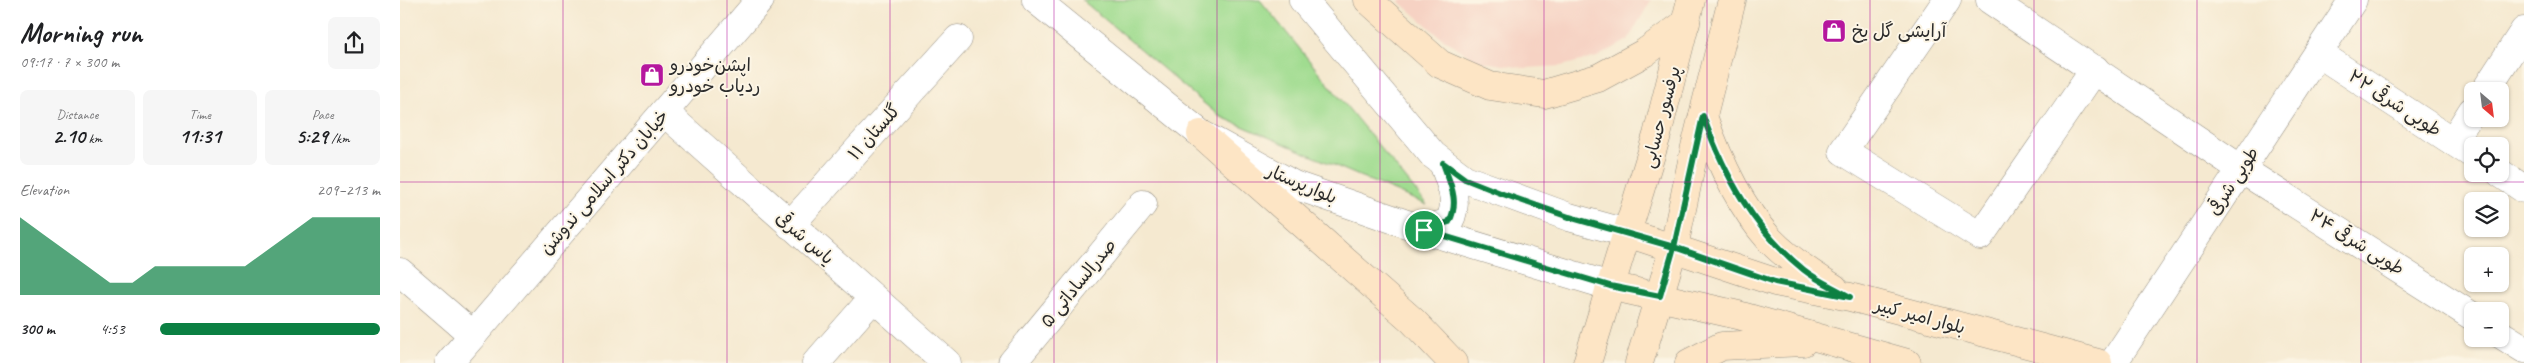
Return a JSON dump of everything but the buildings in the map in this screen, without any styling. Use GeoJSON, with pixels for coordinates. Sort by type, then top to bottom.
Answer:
{"type":"FeatureCollection","features":[{"type":"Feature","properties":{"kind":"main road"},"geometry":{"type":"LineString","coordinates":[[1368,0],[1440,64],[1490,86],[1544,94],[1598,78],[1644,53],[1689,11]]}},
{"type":"Feature","properties":{"kind":"main road"},"geometry":{"type":"LineString","coordinates":[[1639,363],[1674,247],[1703,116],[1732,0]]}},
{"type":"Feature","properties":{"kind":"main road","name":"پرفسور حسابی"},"geometry":{"type":"LineString","coordinates":[[1587,363],[1657,135],[1689,11]]}},
{"type":"Feature","properties":{"kind":"main road"},"geometry":{"type":"LineString","coordinates":[[1703,116],[1719,160],[1742,200],[1770,239],[1805,271],[1850,297]]}},
{"type":"Feature","properties":{"kind":"main road"},"geometry":{"type":"LineString","coordinates":[[1201,134],[1414,321],[1453,363]]}},
{"type":"Feature","properties":{"kind":"main road","name":"بلوار امیر کبیر"},"geometry":{"type":"LineString","coordinates":[[1627,233],[1775,282],[1850,297],[2098,363]]}},
{"type":"Feature","properties":{"kind":"main road"},"geometry":{"type":"LineString","coordinates":[[1610,286],[1738,315],[1880,359],[1907,363]]}},
{"type":"Feature","properties":{"kind":"main road"},"geometry":{"type":"LineString","coordinates":[[1689,363],[1722,346],[1822,340]]}},
{"type":"Feature","properties":{"kind":"street","name":"خيابان دکتر اسلامی ندوشن"},"geometry":{"type":"LineString","coordinates":[[449,363],[760,0]]}},
{"type":"Feature","properties":{"kind":"street","name":"بلوارپرستار"},"geometry":{"type":"LineString","coordinates":[[1036,0],[1201,134],[1294,185],[1424,230],[1610,286]]}},
{"type":"Feature","properties":{"kind":"street"},"geometry":{"type":"LineString","coordinates":[[1303,0],[1432,155],[1465,179],[1569,217],[1627,233]]}},
{"type":"Feature","properties":{"kind":"street"},"geometry":{"type":"LineString","coordinates":[[1947,0],[1843,150],[1980,236],[2095,69]]}},
{"type":"Feature","properties":{"kind":"street","name":"طوبی شرقی ۲۴"},"geometry":{"type":"LineString","coordinates":[[1990,0],[2241,169],[2464,311]]}},
{"type":"Feature","properties":{"kind":"street","name":"طوبی شرقی"},"geometry":{"type":"LineString","coordinates":[[2113,363],[2353,0]]}},
{"type":"Feature","properties":{"kind":"street"},"geometry":{"type":"LineString","coordinates":[[2491,82],[2524,31]]}},
{"type":"Feature","properties":{"kind":"street","name":"گلستان ۱۱"},"geometry":{"type":"LineString","coordinates":[[790,225],[958,39]]}},
{"type":"Feature","properties":{"kind":"street","name":"طوبی شرقی ۲۲"},"geometry":{"type":"LineString","coordinates":[[2318,53],[2463,148]]}},
{"type":"Feature","properties":{"kind":"street","name":"یاس شرقی"},"geometry":{"type":"LineString","coordinates":[[664,112],[947,363]]}},
{"type":"Feature","properties":{"kind":"street"},"geometry":{"type":"LineString","coordinates":[[2463,148],[2468,128]]}},
{"type":"Feature","properties":{"kind":"street"},"geometry":{"type":"LineString","coordinates":[[1424,230],[1449,222],[1453,214],[1456,202],[1443,163]]}},
{"type":"Feature","properties":{"kind":"street"},"geometry":{"type":"LineString","coordinates":[[2509,179],[2524,189]]}},
{"type":"Feature","properties":{"kind":"street","name":"صدرالساداتی ۵"},"geometry":{"type":"LineString","coordinates":[[1012,363],[1143,204]]}},
{"type":"Feature","properties":{"kind":"street"},"geometry":{"type":"LineString","coordinates":[[400,272],[473,335]]}},
{"type":"Feature","properties":{"kind":"street"},"geometry":{"type":"LineString","coordinates":[[816,363],[874,298]]}},
{"type":"Feature","properties":{"kind":"street"},"geometry":{"type":"LineString","coordinates":[[2509,340],[2524,349]]}},
{"type":"Feature","properties":{"kind":"shaded area"},"geometry":{"type":"Polygon","coordinates":[[[1398,0],[1651,0],[1628,40],[1597,57],[1561,66],[1525,68],[1477,61],[1438,35],[1398,0]]]}},
{"type":"Feature","properties":{"kind":"green space"},"geometry":{"type":"Polygon","coordinates":[[[1082,0],[1260,0],[1427,205],[1219,116],[1082,0]]]}},
{"type":"Feature","properties":{"kind":"place","name":"آرایشی گل یخ"},"geometry":{"type":"Point","coordinates":[1834,31]}},
{"type":"Feature","properties":{"kind":"place","name":"اپشن‌خودرو ردیاب خودرو"},"geometry":{"type":"Point","coordinates":[652,75]}},
{"type":"Feature","properties":{"kind":"route"},"geometry":{"type":"LineString","coordinates":[[1424,230],[1436,228],[1449,222],[1453,214],[1456,202],[1443,163],[1465,179],[1503,194],[1569,217],[1674,247],[1703,116],[1719,160],[1742,200],[1770,239],[1805,271],[1850,297],[1775,282],[1674,247],[1660,296],[1610,286],[1424,230]]}}]}
